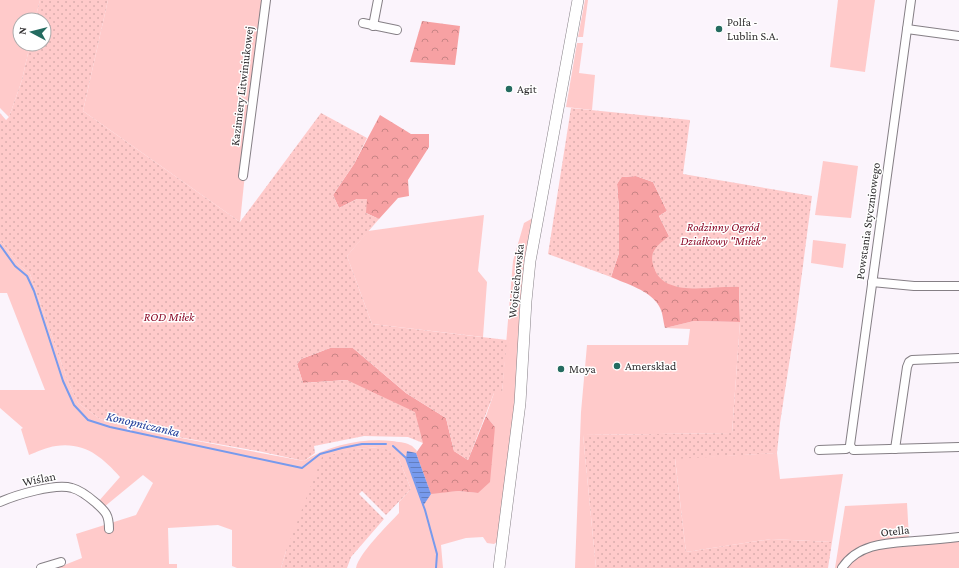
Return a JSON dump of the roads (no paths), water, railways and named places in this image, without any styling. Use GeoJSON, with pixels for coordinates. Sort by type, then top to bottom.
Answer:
{"type":"FeatureCollection","features":[{"type":"Feature","properties":{"kind":"street","name":"Kazimiery Litwiniukowej"},"geometry":{"type":"LineString","coordinates":[[243,176],[266,0]]}},
{"type":"Feature","properties":{"kind":"street"},"geometry":{"type":"LineString","coordinates":[[373,26],[378,0]]}},
{"type":"Feature","properties":{"kind":"street","name":"Wojciechowska"},"geometry":{"type":"LineString","coordinates":[[499,568],[520,403],[526,296],[531,255],[578,0]]}},
{"type":"Feature","properties":{"kind":"street","name":"Powstania Styczniowego"},"geometry":{"type":"LineString","coordinates":[[848,447],[911,0]]}},
{"type":"Feature","properties":{"kind":"street"},"geometry":{"type":"LineString","coordinates":[[363,23],[397,30]]}},
{"type":"Feature","properties":{"kind":"street"},"geometry":{"type":"LineString","coordinates":[[907,29],[959,36]]}},
{"type":"Feature","properties":{"kind":"street"},"geometry":{"type":"LineString","coordinates":[[872,282],[928,286],[959,286]]}},
{"type":"Feature","properties":{"kind":"street"},"geometry":{"type":"LineString","coordinates":[[895,449],[907,367],[910,362],[912,360],[959,358]]}},
{"type":"Feature","properties":{"kind":"street"},"geometry":{"type":"LineString","coordinates":[[819,450],[848,447],[853,450],[959,447]]}},
{"type":"Feature","properties":{"kind":"street","name":"Wiślan"},"geometry":{"type":"LineString","coordinates":[[0,502],[12,497],[57,486],[72,488],[90,498],[106,513],[109,520],[109,529]]}},
{"type":"Feature","properties":{"kind":"street","name":"Otella"},"geometry":{"type":"LineString","coordinates":[[842,568],[846,562],[857,554],[868,548],[882,544],[959,537]]}},
{"type":"Feature","properties":{"kind":"street"},"geometry":{"type":"LineString","coordinates":[[41,568],[61,562]]}},
{"type":"Feature","properties":{"kind":"water"},"geometry":{"type":"Polygon","coordinates":[[[407,451],[416,453],[431,494],[423,506],[406,458],[407,451]]]}},
{"type":"Feature","properties":{"kind":"waterway","name":"Konopniczanka"},"geometry":{"type":"LineString","coordinates":[[0,245],[15,266],[27,276],[34,291],[63,381],[74,405],[88,420],[110,427],[302,468],[320,454],[362,444],[386,444]]}},
{"type":"Feature","properties":{"kind":"waterway","name":"Konopniczanka"},"geometry":{"type":"LineString","coordinates":[[393,446],[406,458],[425,510],[437,554],[436,568]]}},
{"type":"Feature","properties":{"kind":"place","name":"Polfa - Lublin S.A."},"geometry":{"type":"Point","coordinates":[719,29]}},
{"type":"Feature","properties":{"kind":"place","name":"Agit"},"geometry":{"type":"Point","coordinates":[509,89]}},
{"type":"Feature","properties":{"kind":"place","name":"Amerskład"},"geometry":{"type":"Point","coordinates":[617,366]}},
{"type":"Feature","properties":{"kind":"place","name":"Moya"},"geometry":{"type":"Point","coordinates":[561,369]}},
{"type":"Feature","properties":{"kind":"park label","name":"Rodzinny Ogród Działkowy \"Miłek\""},"geometry":{"type":"Point","coordinates":[723,234]}},
{"type":"Feature","properties":{"kind":"park label","name":"ROD Miłek"},"geometry":{"type":"Point","coordinates":[169,317]}}]}
